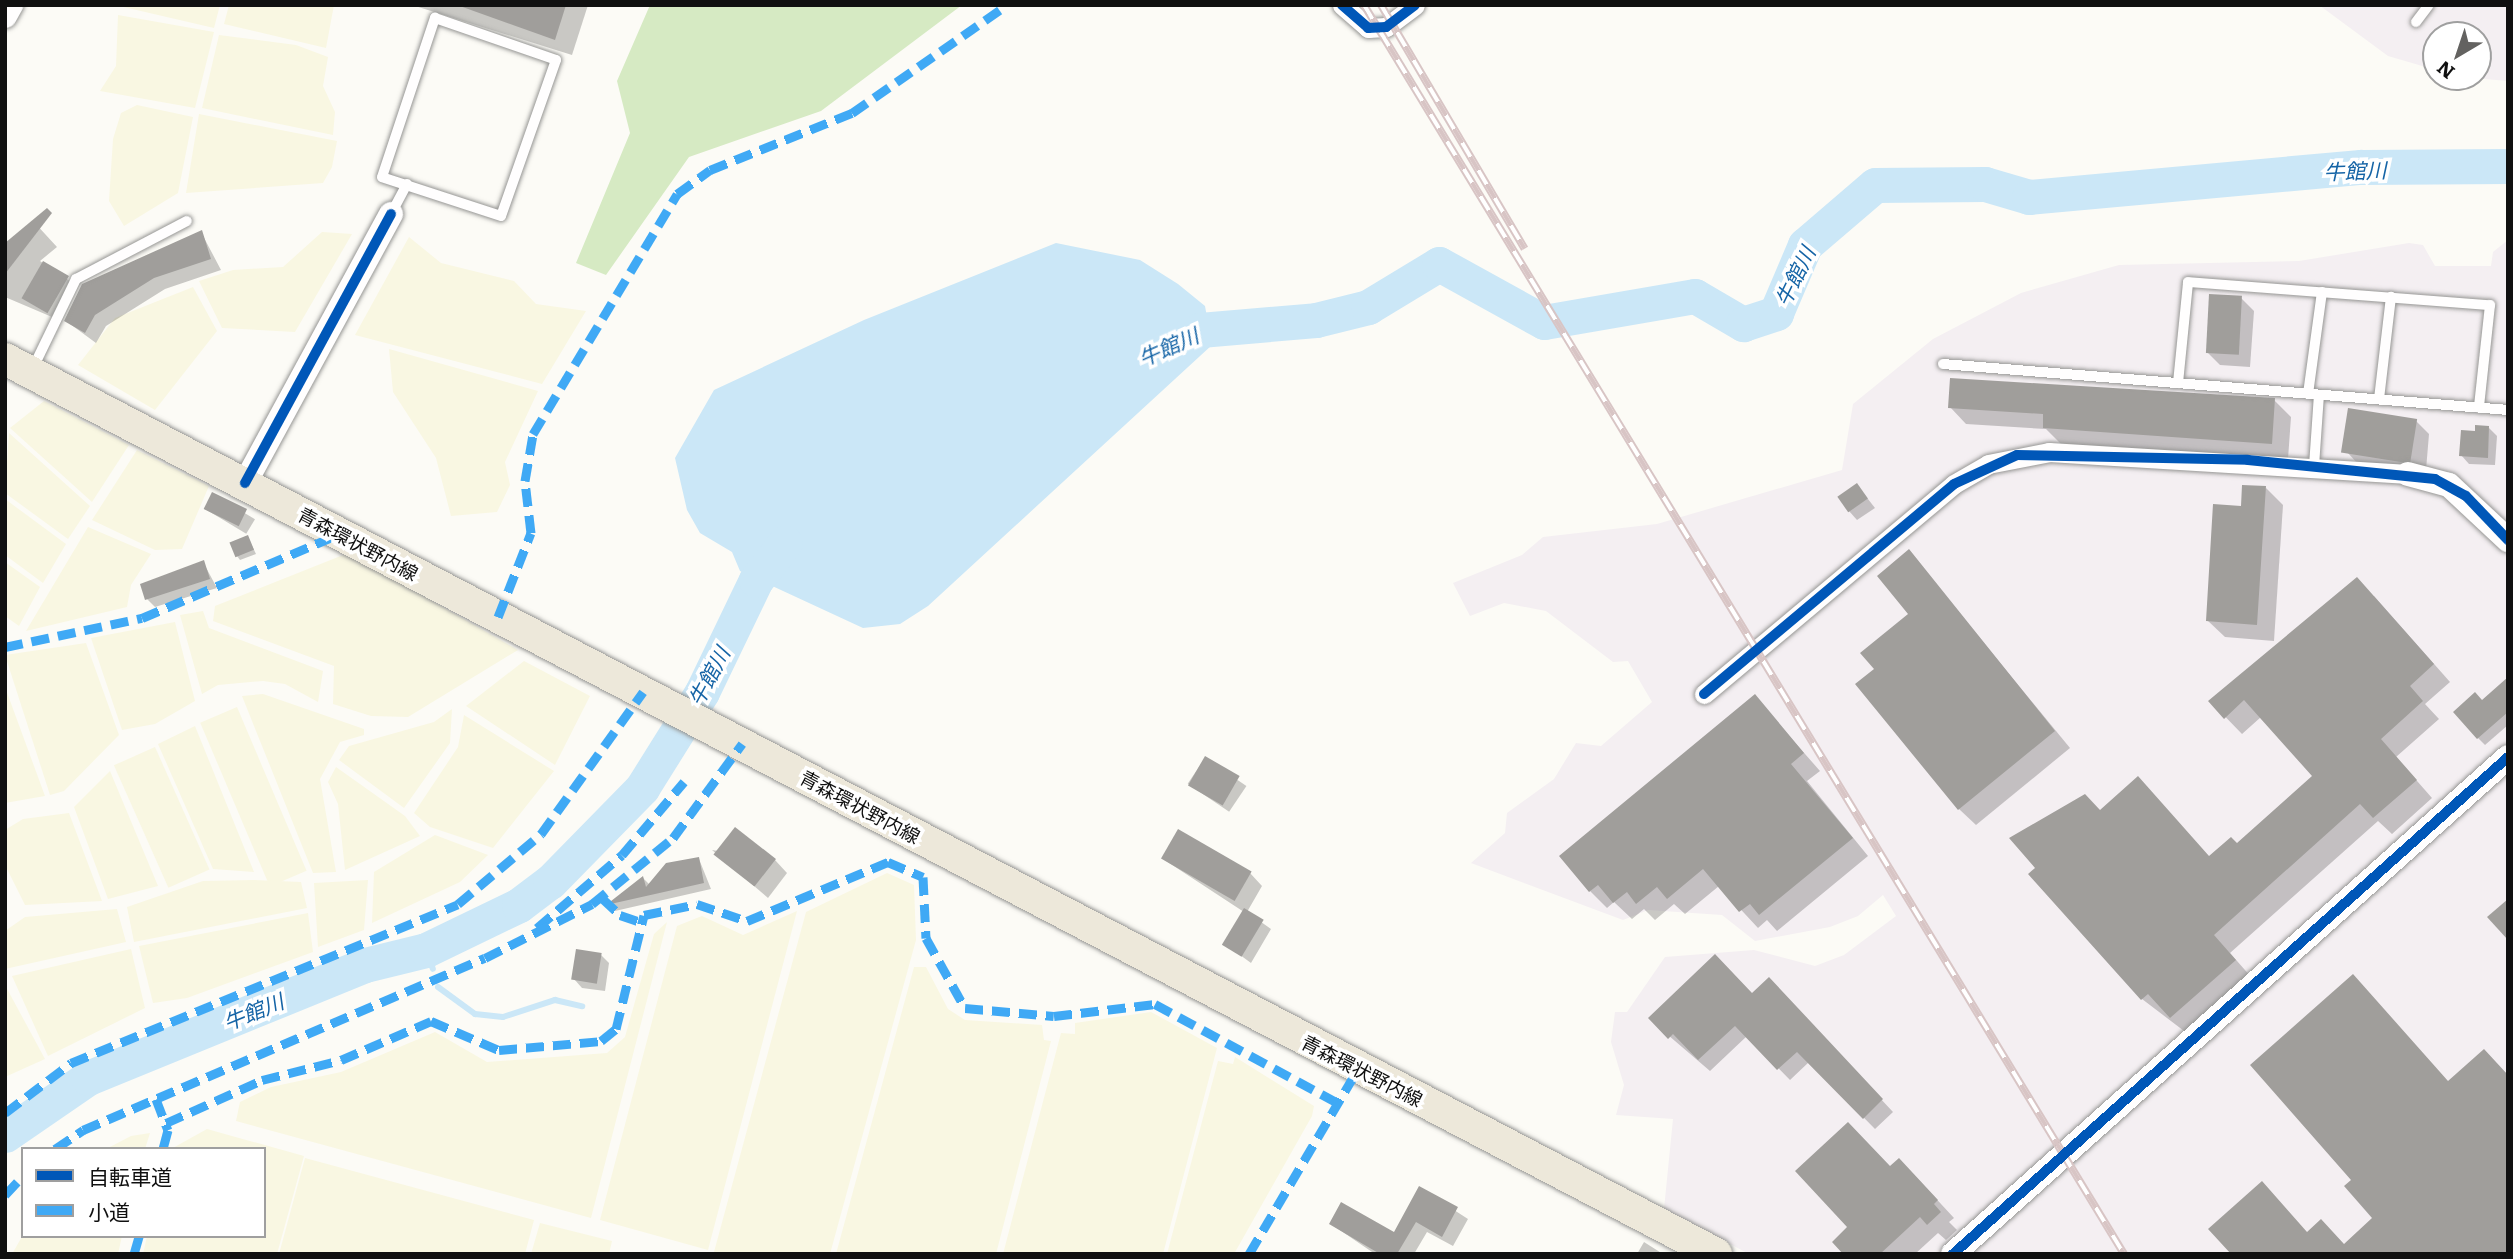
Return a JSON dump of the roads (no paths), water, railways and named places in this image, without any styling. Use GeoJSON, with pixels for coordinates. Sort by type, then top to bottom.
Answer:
{"type":"FeatureCollection","features":[{"type":"Feature","properties":{"kind":"main road","name":"青森環状野内線"},"geometry":{"type":"LineString","coordinates":[[18,366],[1716,1254]]}},
{"type":"Feature","properties":{"kind":"street"},"geometry":{"type":"LineString","coordinates":[[5,16],[11,5]]}},
{"type":"Feature","properties":{"kind":"street"},"geometry":{"type":"LineString","coordinates":[[1342,5],[1368,28],[1386,27],[1415,5]]}},
{"type":"Feature","properties":{"kind":"street"},"geometry":{"type":"LineString","coordinates":[[245,483],[391,214]]}},
{"type":"Feature","properties":{"kind":"street"},"geometry":{"type":"LineString","coordinates":[[1704,694],[1954,484],[1988,464],[2049,452],[2314,466],[2408,474],[2449,485],[2508,540]]}},
{"type":"Feature","properties":{"kind":"street"},"geometry":{"type":"LineString","coordinates":[[1953,1254],[2508,757]]}},
{"type":"Feature","properties":{"kind":"lane"},"geometry":{"type":"LineString","coordinates":[[2416,22],[2429,5]]}},
{"type":"Feature","properties":{"kind":"lane"},"geometry":{"type":"LineString","coordinates":[[435,18],[556,60],[501,216],[407,184],[382,177],[435,18]]}},
{"type":"Feature","properties":{"kind":"lane"},"geometry":{"type":"LineString","coordinates":[[391,214],[407,184]]}},
{"type":"Feature","properties":{"kind":"lane"},"geometry":{"type":"LineString","coordinates":[[18,366],[76,279],[187,221]]}},
{"type":"Feature","properties":{"kind":"lane"},"geometry":{"type":"LineString","coordinates":[[2178,383],[2188,282],[2490,305],[2479,407]]}},
{"type":"Feature","properties":{"kind":"lane"},"geometry":{"type":"LineString","coordinates":[[2314,466],[2314,394],[2322,292]]}},
{"type":"Feature","properties":{"kind":"lane"},"geometry":{"type":"LineString","coordinates":[[2379,399],[2391,298]]}},
{"type":"Feature","properties":{"kind":"lane"},"geometry":{"type":"LineString","coordinates":[[1943,364],[2508,410]]}},
{"type":"Feature","properties":{"kind":"water"},"geometry":{"type":"Polygon","coordinates":[[[1056,243],[1140,260],[1178,284],[1205,306],[1212,345],[928,606],[900,624],[863,628],[740,571],[732,552],[700,533],[687,510],[675,458],[714,390],[864,320],[1056,243]]]}},
{"type":"Feature","properties":{"kind":"waterway","name":"牛館川"},"geometry":{"type":"LineString","coordinates":[[1168,345],[1200,330],[1316,320],[1368,307],[1439,264],[1544,322],[1695,296],[1743,324],[1776,313],[1805,245],[1875,185],[1985,184],[2029,197],[2361,167],[2508,166]]}},
{"type":"Feature","properties":{"kind":"waterway","name":"牛館川"},"geometry":{"type":"LineString","coordinates":[[5,1135],[88,1078],[365,965],[426,950],[519,905],[550,882],[642,788],[702,692],[756,580],[785,543]]}},
{"type":"Feature","properties":{"kind":"waterway"},"geometry":{"type":"LineString","coordinates":[[426,950],[433,969]]}},
{"type":"Feature","properties":{"kind":"waterway"},"geometry":{"type":"LineString","coordinates":[[438,987],[475,1014],[503,1017],[555,1000],[582,1006]]}},
{"type":"Feature","properties":{"kind":"railway"},"geometry":{"type":"LineString","coordinates":[[1364,5],[2124,1254]]}},
{"type":"Feature","properties":{"kind":"railway"},"geometry":{"type":"LineString","coordinates":[[1381,5],[1525,249]]}}]}
